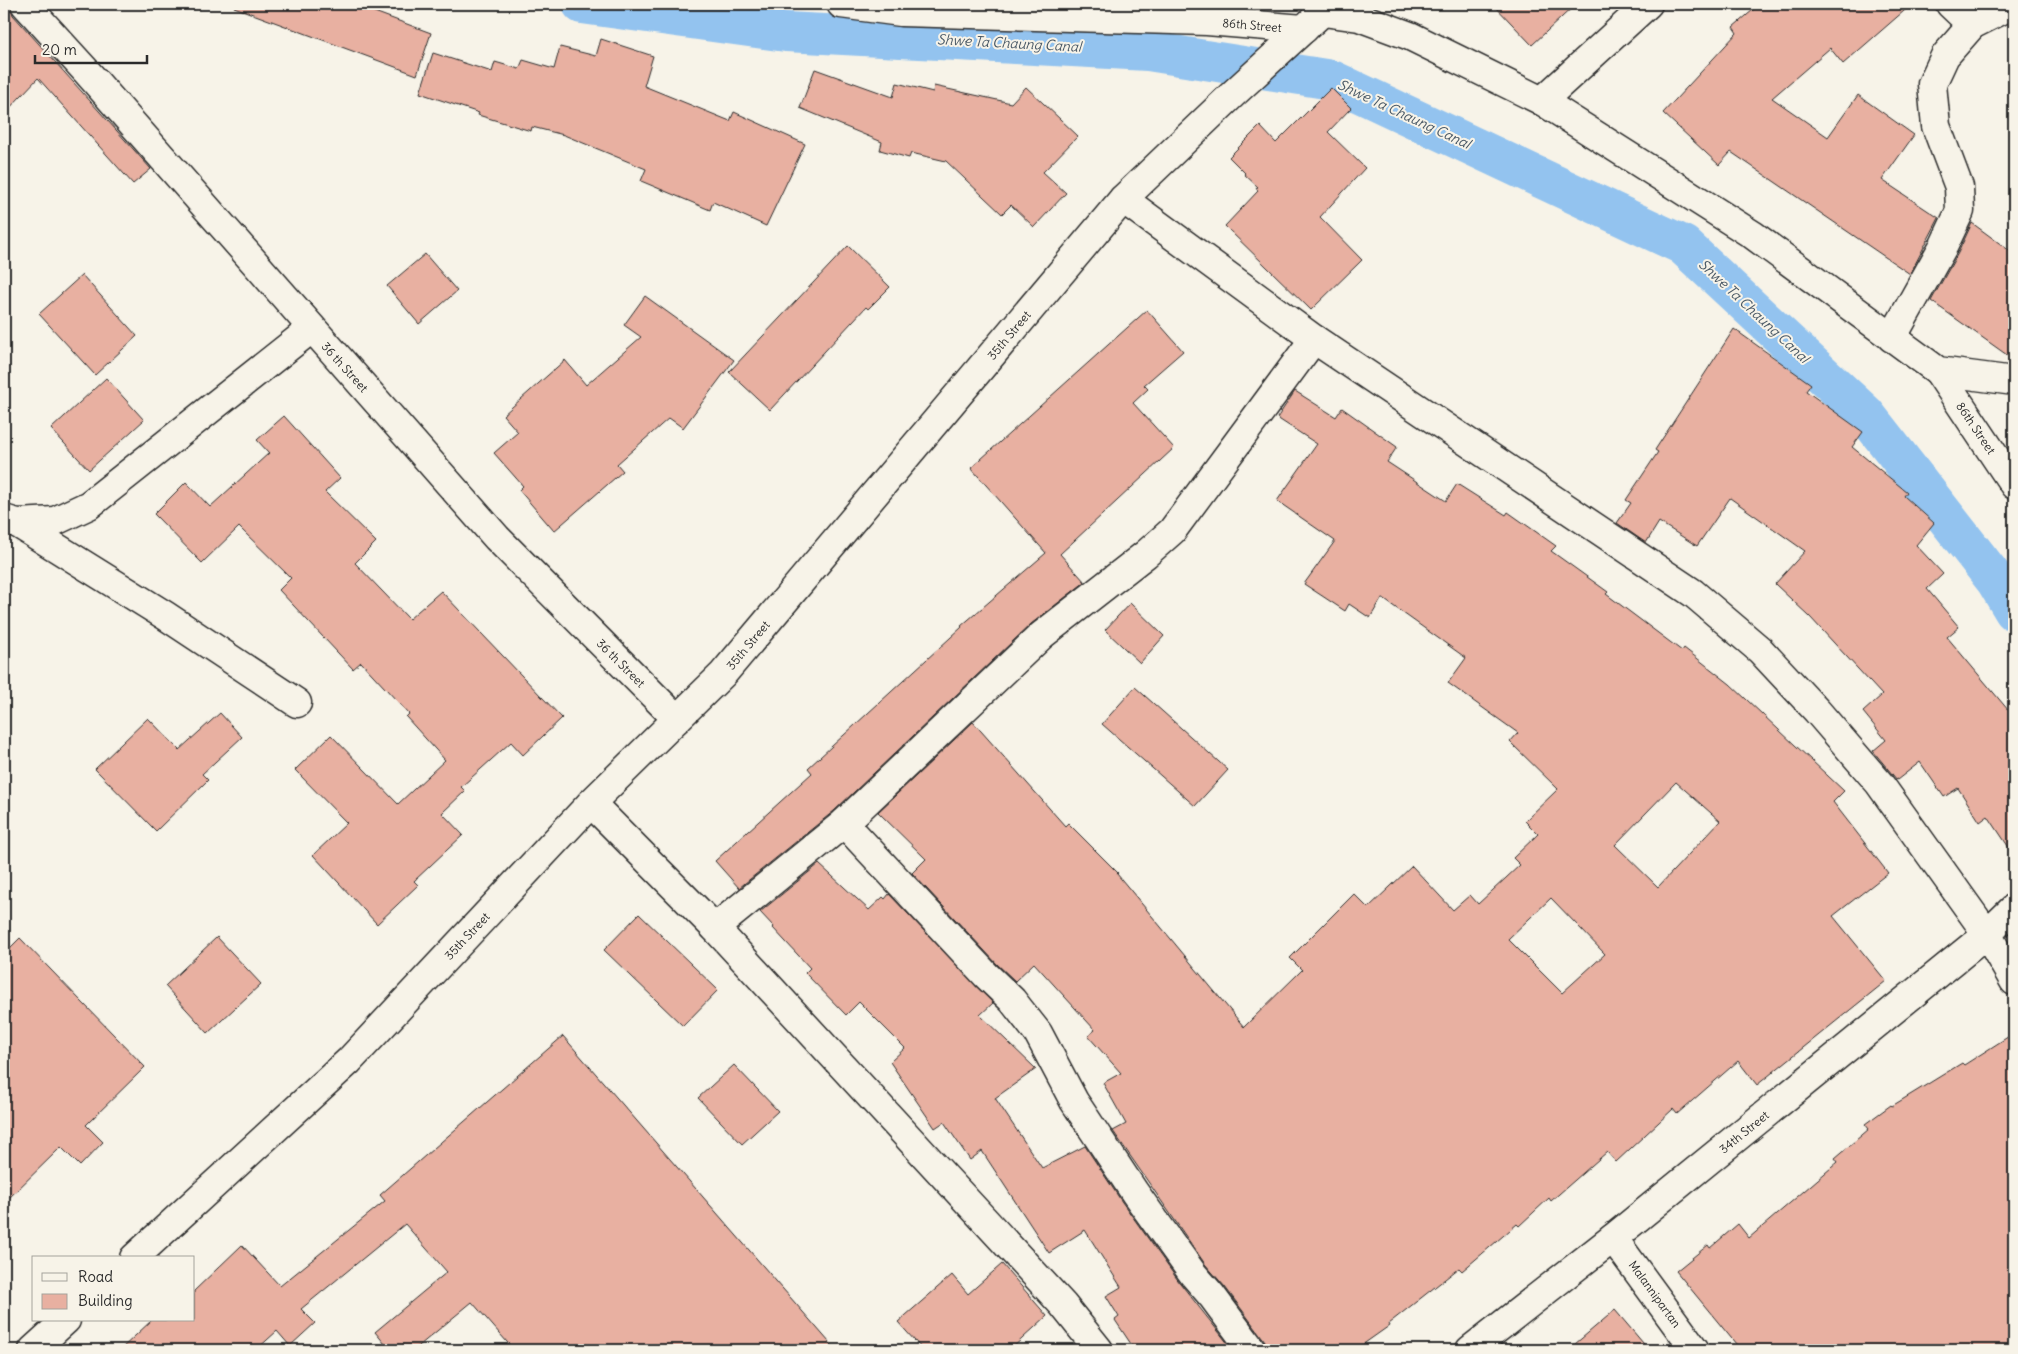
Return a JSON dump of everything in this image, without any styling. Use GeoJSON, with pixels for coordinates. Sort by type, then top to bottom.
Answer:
{"type":"FeatureCollection","features":[{"type":"Feature","properties":{"kind":"street","name":"36 th Street"},"geometry":{"type":"LineString","coordinates":[[25,4],[497,538],[677,719]]}},
{"type":"Feature","properties":{"kind":"street","name":"86th Street"},"geometry":{"type":"LineString","coordinates":[[842,4],[901,12],[1207,21],[1319,15],[1359,17],[1410,36],[1542,101],[1753,235],[1938,371],[2014,485]]}},
{"type":"Feature","properties":{"kind":"street"},"geometry":{"type":"LineString","coordinates":[[1542,101],[1648,4]]}},
{"type":"Feature","properties":{"kind":"street"},"geometry":{"type":"LineString","coordinates":[[1950,4],[1972,25]]}},
{"type":"Feature","properties":{"kind":"street"},"geometry":{"type":"LineString","coordinates":[[1892,338],[1944,245],[1960,211],[1959,188],[1936,126],[1932,84],[1945,56],[1972,25],[2014,4]]}},
{"type":"Feature","properties":{"kind":"street","name":"35th Street"},"geometry":{"type":"LineString","coordinates":[[136,1256],[349,1062],[591,803],[723,674],[1123,199],[1319,15]]}},
{"type":"Feature","properties":{"kind":"street"},"geometry":{"type":"LineString","coordinates":[[1123,199],[1314,339],[1693,593],[1760,650],[1880,783],[1987,934],[2014,981]]}},
{"type":"Feature","properties":{"kind":"street"},"geometry":{"type":"LineString","coordinates":[[10,521],[55,521],[89,505],[311,329]]}},
{"type":"Feature","properties":{"kind":"street"},"geometry":{"type":"LineString","coordinates":[[715,928],[844,823],[1042,635],[1146,554],[1172,531],[1314,339]]}},
{"type":"Feature","properties":{"kind":"street"},"geometry":{"type":"LineString","coordinates":[[1938,371],[2014,381]]}},
{"type":"Feature","properties":{"kind":"street"},"geometry":{"type":"LineString","coordinates":[[10,521],[166,616],[297,704]]}},
{"type":"Feature","properties":{"kind":"street"},"geometry":{"type":"LineString","coordinates":[[591,803],[715,928],[1063,1304],[1099,1350]]}},
{"type":"Feature","properties":{"kind":"street"},"geometry":{"type":"LineString","coordinates":[[844,823],[986,975],[1012,1000],[1038,1033],[1074,1101],[1135,1193],[1193,1274],[1212,1296],[1252,1350]]}},
{"type":"Feature","properties":{"kind":"street","name":"34th Street"},"geometry":{"type":"LineString","coordinates":[[1470,1350],[1614,1238],[1987,934],[2014,908]]}},
{"type":"Feature","properties":{"kind":"street","name":"Malannipartan"},"geometry":{"type":"LineString","coordinates":[[1614,1238],[1695,1350]]}},
{"type":"Feature","properties":{"kind":"street"},"geometry":{"type":"LineString","coordinates":[[33,1350],[64,1322]]}},
{"type":"Feature","properties":{"kind":"building"},"geometry":{"type":"Polygon","coordinates":[[[4,4],[10,5],[13,15],[151,169],[133,184],[38,78],[4,114],[4,4]]]}},
{"type":"Feature","properties":{"kind":"building"},"geometry":{"type":"Polygon","coordinates":[[[235,4],[353,4],[431,33],[417,75],[234,7],[235,4]]]}},
{"type":"Feature","properties":{"kind":"building"},"geometry":{"type":"Polygon","coordinates":[[[1493,4],[1576,4],[1532,45],[1493,4]]]}},
{"type":"Feature","properties":{"kind":"building"},"geometry":{"type":"Polygon","coordinates":[[[1760,4],[1912,4],[1843,64],[1830,48],[1772,98],[1828,137],[1858,95],[1914,135],[1882,180],[1939,218],[1910,274],[1731,152],[1719,165],[1663,113],[1737,33],[1733,27],[1760,4]]]}},
{"type":"Feature","properties":{"kind":"building"},"geometry":{"type":"Polygon","coordinates":[[[601,39],[653,56],[644,86],[730,121],[734,112],[805,144],[766,226],[713,202],[710,210],[641,181],[646,169],[564,135],[532,127],[531,131],[478,115],[479,113],[420,93],[433,53],[492,72],[495,62],[519,69],[523,60],[554,69],[560,47],[596,56],[601,39]]]}},
{"type":"Feature","properties":{"kind":"building"},"geometry":{"type":"Polygon","coordinates":[[[815,69],[893,97],[897,83],[933,92],[934,86],[1011,103],[1026,87],[1078,136],[1043,172],[1066,193],[1034,227],[1011,205],[1002,214],[946,161],[911,153],[909,158],[880,150],[882,142],[800,108],[815,69]]]}},
{"type":"Feature","properties":{"kind":"building"},"geometry":{"type":"Polygon","coordinates":[[[1331,88],[1351,108],[1328,132],[1365,168],[1320,217],[1362,260],[1311,310],[1225,226],[1258,191],[1256,188],[1258,187],[1229,157],[1260,126],[1276,143],[1331,88]]]}},
{"type":"Feature","properties":{"kind":"building"},"geometry":{"type":"Polygon","coordinates":[[[1972,223],[2014,254],[2014,360],[1931,301],[1958,253],[1972,223]]]}},
{"type":"Feature","properties":{"kind":"building"},"geometry":{"type":"Polygon","coordinates":[[[848,246],[890,287],[868,309],[866,307],[770,410],[729,372],[848,246]]]}},
{"type":"Feature","properties":{"kind":"building"},"geometry":{"type":"Polygon","coordinates":[[[425,254],[457,291],[419,324],[387,286],[425,254]]]}},
{"type":"Feature","properties":{"kind":"building"},"geometry":{"type":"Polygon","coordinates":[[[82,275],[137,336],[95,375],[39,314],[82,275]]]}},
{"type":"Feature","properties":{"kind":"building"},"geometry":{"type":"Polygon","coordinates":[[[645,296],[734,360],[683,428],[669,418],[617,464],[623,471],[554,531],[519,490],[523,486],[494,453],[518,432],[503,415],[565,360],[586,385],[641,337],[624,325],[645,296]]]}},
{"type":"Feature","properties":{"kind":"building"},"geometry":{"type":"Polygon","coordinates":[[[1147,310],[1183,351],[1144,385],[1148,389],[1133,403],[1174,448],[1060,554],[1085,582],[1031,624],[834,811],[739,888],[715,861],[812,773],[808,768],[961,626],[1046,553],[971,468],[1147,310]]]}},
{"type":"Feature","properties":{"kind":"building"},"geometry":{"type":"Polygon","coordinates":[[[1734,329],[1811,384],[1806,391],[1863,432],[1852,447],[1907,492],[1904,496],[1934,523],[1916,545],[1943,574],[1927,589],[1959,627],[1947,637],[2014,717],[2014,855],[1988,816],[1980,822],[1958,788],[1944,797],[1920,762],[1897,780],[1873,751],[1886,740],[1863,712],[1882,695],[1810,617],[1775,584],[1805,551],[1730,498],[1697,546],[1659,522],[1646,543],[1617,523],[1631,503],[1626,500],[1658,452],[1655,450],[1734,329]]]}},
{"type":"Feature","properties":{"kind":"building"},"geometry":{"type":"Polygon","coordinates":[[[106,378],[144,420],[89,470],[51,429],[106,378]]]}},
{"type":"Feature","properties":{"kind":"building"},"geometry":{"type":"Polygon","coordinates":[[[1295,391],[1336,417],[1342,408],[1397,447],[1387,462],[1446,501],[1457,484],[1506,515],[1508,512],[1556,546],[1551,551],[1608,592],[1606,594],[1682,651],[1684,648],[1730,684],[1844,791],[1833,802],[1888,873],[1833,916],[1886,981],[1757,1085],[1738,1061],[1677,1114],[1673,1109],[1616,1162],[1607,1152],[1551,1201],[1549,1198],[1519,1226],[1517,1224],[1462,1271],[1459,1268],[1388,1324],[1389,1326],[1355,1350],[1267,1350],[1265,1341],[1225,1287],[1205,1264],[1113,1131],[1126,1124],[1103,1083],[1121,1073],[1088,1036],[1095,1030],[1034,963],[1015,981],[997,964],[912,873],[926,859],[878,812],[973,722],[1065,826],[1068,823],[1118,873],[1244,1027],[1302,970],[1290,958],[1354,894],[1368,908],[1412,866],[1453,910],[1470,895],[1478,904],[1520,865],[1513,858],[1538,834],[1525,821],[1558,789],[1510,742],[1518,733],[1448,683],[1466,658],[1382,598],[1370,618],[1349,604],[1345,611],[1304,584],[1335,541],[1277,501],[1317,444],[1277,418],[1295,391]],[[1676,782],[1615,845],[1658,887],[1720,821],[1676,782]],[[1551,898],[1508,939],[1562,993],[1605,954],[1551,898]]]}},
{"type":"Feature","properties":{"kind":"building"},"geometry":{"type":"Polygon","coordinates":[[[284,416],[340,478],[325,492],[376,542],[355,563],[409,619],[441,591],[562,718],[523,755],[511,742],[461,787],[465,791],[442,813],[463,835],[414,881],[418,885],[377,924],[313,855],[347,823],[295,770],[331,735],[398,804],[445,760],[406,717],[409,714],[361,662],[353,669],[279,590],[291,578],[239,527],[202,563],[154,514],[186,482],[210,507],[269,453],[257,440],[284,416]]]}},
{"type":"Feature","properties":{"kind":"building"},"geometry":{"type":"Polygon","coordinates":[[[1130,603],[1164,636],[1140,663],[1105,630],[1130,603]]]}},
{"type":"Feature","properties":{"kind":"building"},"geometry":{"type":"Polygon","coordinates":[[[1135,687],[1228,770],[1195,806],[1102,724],[1135,687]]]}},
{"type":"Feature","properties":{"kind":"building"},"geometry":{"type":"Polygon","coordinates":[[[220,713],[242,737],[202,774],[208,780],[156,831],[95,769],[148,718],[179,750],[220,713]]]}},
{"type":"Feature","properties":{"kind":"building"},"geometry":{"type":"Polygon","coordinates":[[[819,864],[869,910],[889,894],[993,1003],[980,1015],[1036,1069],[995,1098],[1042,1168],[1085,1146],[1122,1202],[1180,1283],[1233,1350],[1135,1350],[1115,1320],[1119,1317],[1106,1296],[1121,1287],[1085,1230],[1049,1253],[982,1151],[970,1160],[944,1122],[935,1128],[890,1062],[905,1048],[859,1002],[846,1015],[805,973],[810,968],[760,912],[819,864]]]}},
{"type":"Feature","properties":{"kind":"building"},"geometry":{"type":"Polygon","coordinates":[[[639,914],[718,990],[683,1026],[604,950],[639,914]]]}},
{"type":"Feature","properties":{"kind":"building"},"geometry":{"type":"Polygon","coordinates":[[[217,937],[261,984],[208,1033],[165,986],[217,937]]]}},
{"type":"Feature","properties":{"kind":"building"},"geometry":{"type":"Polygon","coordinates":[[[20,938],[145,1067],[86,1125],[103,1142],[80,1166],[61,1147],[4,1203],[4,954],[20,938]]]}},
{"type":"Feature","properties":{"kind":"building"},"geometry":{"type":"Polygon","coordinates":[[[2014,1033],[2014,1350],[1741,1350],[1676,1271],[1708,1245],[1710,1248],[1738,1224],[1749,1238],[1838,1162],[1835,1158],[1869,1129],[1865,1124],[1891,1105],[1962,1063],[1964,1065],[2014,1033]]]}},
{"type":"Feature","properties":{"kind":"building"},"geometry":{"type":"Polygon","coordinates":[[[563,1036],[836,1350],[514,1350],[472,1302],[414,1350],[390,1350],[375,1332],[447,1272],[405,1224],[301,1309],[315,1323],[290,1346],[277,1331],[256,1350],[120,1350],[150,1322],[195,1322],[195,1290],[242,1245],[280,1286],[385,1201],[380,1195],[563,1036]]]}},
{"type":"Feature","properties":{"kind":"building"},"geometry":{"type":"Polygon","coordinates":[[[734,1065],[778,1111],[742,1144],[698,1098],[734,1065]]]}},
{"type":"Feature","properties":{"kind":"building"},"geometry":{"type":"Polygon","coordinates":[[[1002,1264],[1047,1316],[1010,1350],[923,1350],[898,1322],[952,1275],[968,1294],[1002,1264]]]}},
{"type":"Feature","properties":{"kind":"building"},"geometry":{"type":"Polygon","coordinates":[[[1615,1310],[1649,1350],[1568,1350],[1615,1310]]]}},
{"type":"Feature","properties":{"kind":"waterway","name":"Shwe Ta Chaung Canal"},"geometry":{"type":"LineString","coordinates":[[582,4],[786,32],[1148,51],[1332,80],[1683,245],[1866,415],[1996,581],[2014,611]]}}]}
